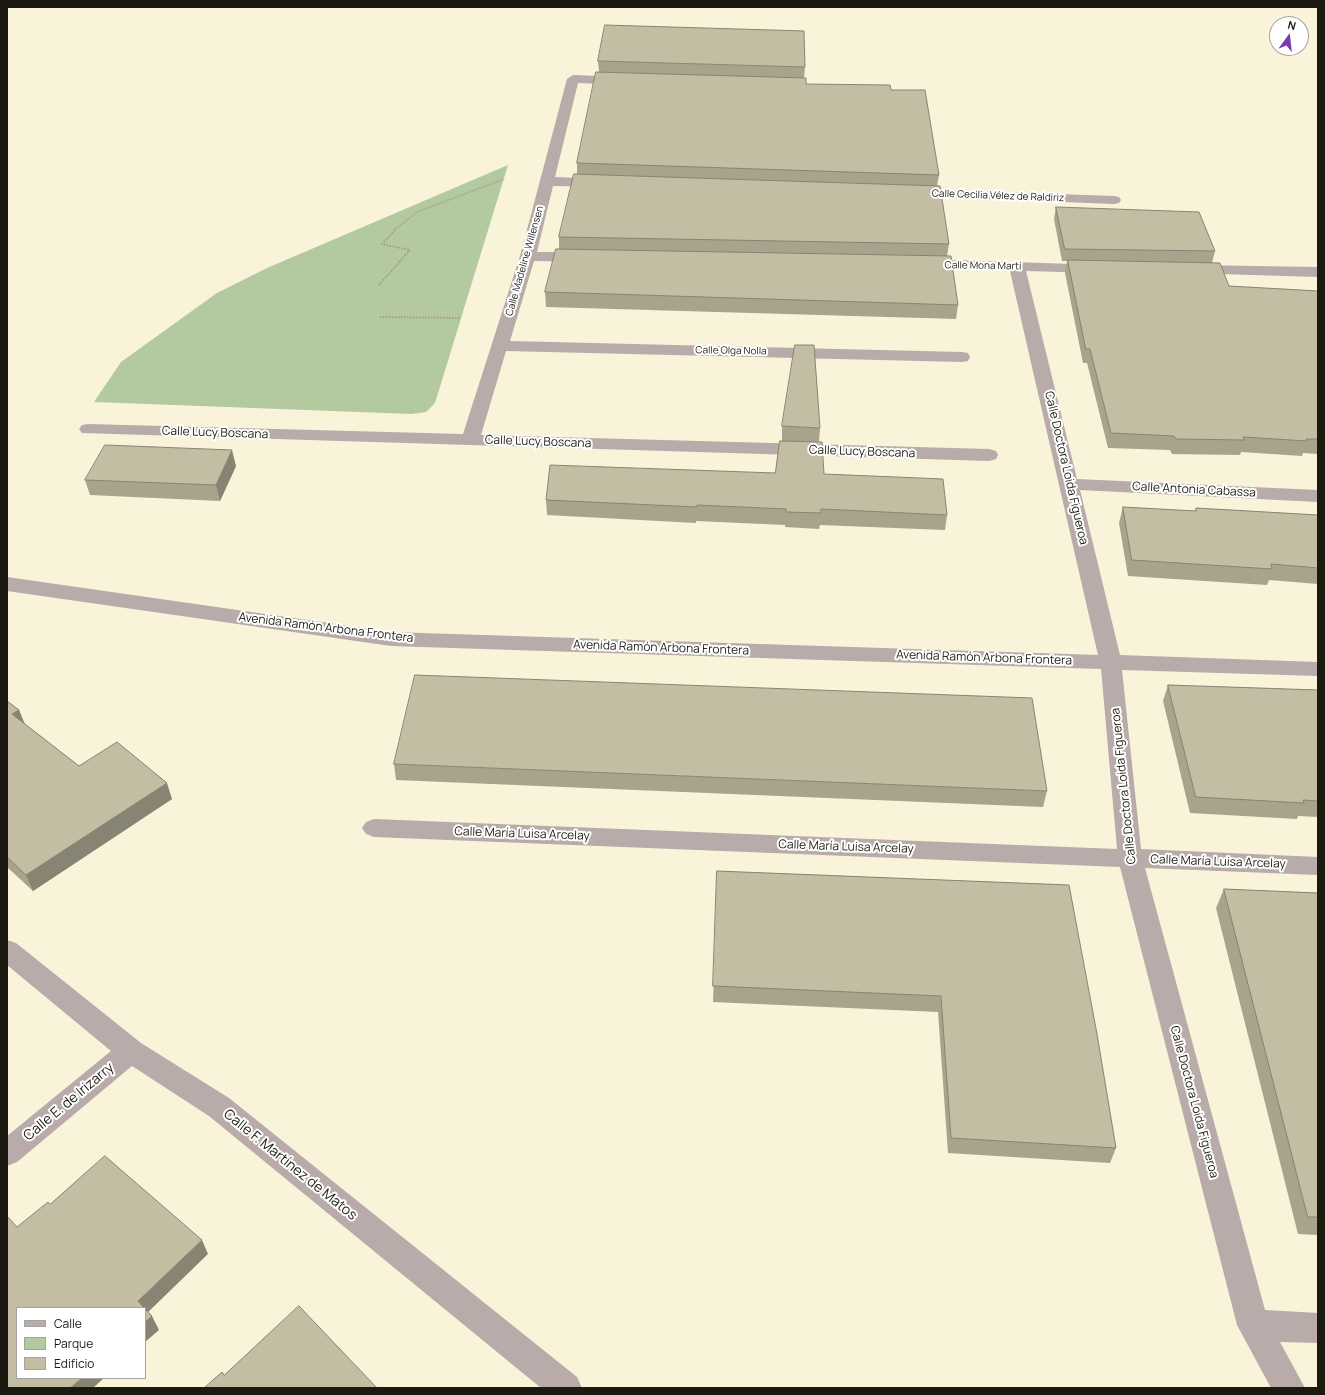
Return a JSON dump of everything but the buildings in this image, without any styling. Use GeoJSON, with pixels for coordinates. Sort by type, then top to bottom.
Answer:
{"type":"FeatureCollection","features":[{"type":"Feature","properties":{"kind":"street","name":"Calle Madeline Willensen"},"geometry":{"type":"LineString","coordinates":[[470,440],[528,256],[572,80],[635,81]]}},
{"type":"Feature","properties":{"kind":"street"},"geometry":{"type":"LineString","coordinates":[[547,181],[619,183]]}},
{"type":"Feature","properties":{"kind":"street","name":"Calle Cecilia Vélez de Raldiriz"},"geometry":{"type":"LineString","coordinates":[[898,193],[1114,200]]}},
{"type":"Feature","properties":{"kind":"street"},"geometry":{"type":"LineString","coordinates":[[528,256],[599,258]]}},
{"type":"Feature","properties":{"kind":"street","name":"Calle Mona Martí"},"geometry":{"type":"LineString","coordinates":[[906,264],[1112,268]]}},
{"type":"Feature","properties":{"kind":"street","name":"Calle Doctora Loida Figueroa"},"geometry":{"type":"LineString","coordinates":[[1017,266],[1070,484],[1111,662],[1130,859],[1254,1325],[1289,1388]]}},
{"type":"Feature","properties":{"kind":"street"},"geometry":{"type":"LineString","coordinates":[[1175,269],[1318,272]]}},
{"type":"Feature","properties":{"kind":"street","name":"Calle Olga Nolla"},"geometry":{"type":"LineString","coordinates":[[500,346],[962,357]]}},
{"type":"Feature","properties":{"kind":"street","name":"Calle Lucy Boscana"},"geometry":{"type":"LineString","coordinates":[[88,429],[989,455]]}},
{"type":"Feature","properties":{"kind":"street","name":"Calle Antonia Cabassa"},"geometry":{"type":"LineString","coordinates":[[1070,484],[1318,496]]}},
{"type":"Feature","properties":{"kind":"street","name":"Avenida Ramón Arbona Frontera"},"geometry":{"type":"LineString","coordinates":[[7,584],[391,639],[1318,669]]}},
{"type":"Feature","properties":{"kind":"street","name":"Calle María Luisa Arcelay"},"geometry":{"type":"LineString","coordinates":[[374,828],[1318,866]]}},
{"type":"Feature","properties":{"kind":"street","name":"Calle F. Martínez de Matos"},"geometry":{"type":"LineString","coordinates":[[7,950],[131,1051],[219,1107],[556,1385]]}},
{"type":"Feature","properties":{"kind":"street","name":"Calle E. de Irizarry"},"geometry":{"type":"LineString","coordinates":[[7,1153],[131,1051]]}},
{"type":"Feature","properties":{"kind":"street"},"geometry":{"type":"LineString","coordinates":[[1254,1325],[1318,1328]]}},
{"type":"Feature","properties":{"kind":"path"},"geometry":{"type":"LineString","coordinates":[[379,285],[410,250],[382,244],[394,230],[417,212],[504,179]]}},
{"type":"Feature","properties":{"kind":"path"},"geometry":{"type":"LineString","coordinates":[[380,317],[461,318]]}},
{"type":"Feature","properties":{"kind":"green space"},"geometry":{"type":"Polygon","coordinates":[[[508,165],[435,403],[426,412],[412,414],[94,402],[121,362],[217,293],[267,268],[508,165]]]}}]}
